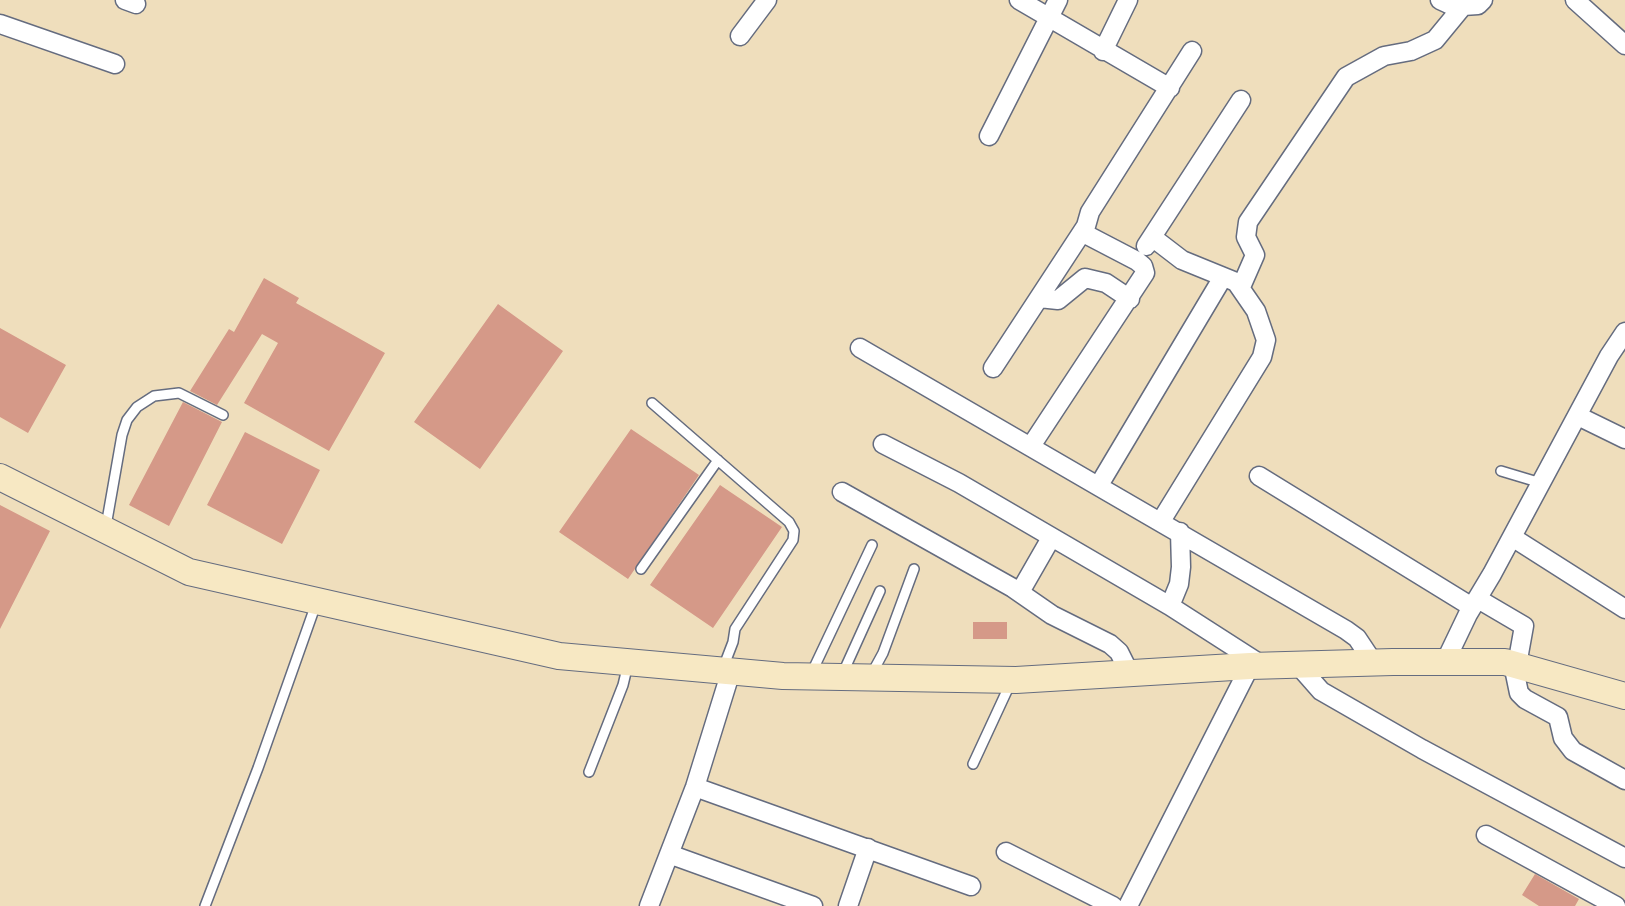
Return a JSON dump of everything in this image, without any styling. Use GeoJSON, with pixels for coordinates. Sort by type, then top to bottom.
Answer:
{"type":"FeatureCollection","features":[{"type":"Feature","properties":{"kind":"main road"},"geometry":{"type":"LineString","coordinates":[[0,477],[105,532],[189,572],[559,656],[810,676],[1012,680],[1373,662],[1445,662],[1515,665],[1625,696]]}},
{"type":"Feature","properties":{"kind":"street"},"geometry":{"type":"LineString","coordinates":[[740,36],[766,0]]}},
{"type":"Feature","properties":{"kind":"street"},"geometry":{"type":"LineString","coordinates":[[1018,0],[1170,88]]}},
{"type":"Feature","properties":{"kind":"street"},"geometry":{"type":"LineString","coordinates":[[989,136],[1058,0]]}},
{"type":"Feature","properties":{"kind":"street"},"geometry":{"type":"LineString","coordinates":[[1103,51],[1128,0]]}},
{"type":"Feature","properties":{"kind":"street"},"geometry":{"type":"LineString","coordinates":[[1440,0],[1453,6],[1478,5],[1484,0]]}},
{"type":"Feature","properties":{"kind":"street"},"geometry":{"type":"LineString","coordinates":[[1575,0],[1625,45]]}},
{"type":"Feature","properties":{"kind":"street"},"geometry":{"type":"LineString","coordinates":[[1241,287],[1256,255],[1246,237],[1248,222],[1346,77],[1384,56],[1411,51],[1435,40],[1463,6]]}},
{"type":"Feature","properties":{"kind":"street"},"geometry":{"type":"LineString","coordinates":[[0,24],[115,64]]}},
{"type":"Feature","properties":{"kind":"street"},"geometry":{"type":"LineString","coordinates":[[1031,446],[1145,273],[1137,261],[1101,244],[1085,231],[1086,226],[1090,212],[1192,51]]}},
{"type":"Feature","properties":{"kind":"street"},"geometry":{"type":"LineString","coordinates":[[1137,261],[1241,100]]}},
{"type":"Feature","properties":{"kind":"street"},"geometry":{"type":"LineString","coordinates":[[993,368],[1086,226]]}},
{"type":"Feature","properties":{"kind":"street"},"geometry":{"type":"LineString","coordinates":[[1152,237],[1182,260],[1223,276],[1241,287],[1256,311],[1264,332],[1265,350],[1161,522]]}},
{"type":"Feature","properties":{"kind":"street"},"geometry":{"type":"LineString","coordinates":[[1098,485],[1223,276]]}},
{"type":"Feature","properties":{"kind":"street"},"geometry":{"type":"LineString","coordinates":[[1039,298],[1058,300],[1085,278],[1106,283],[1130,299]]}},
{"type":"Feature","properties":{"kind":"street"},"geometry":{"type":"LineString","coordinates":[[1445,662],[1578,416],[1622,343]]}},
{"type":"Feature","properties":{"kind":"street"},"geometry":{"type":"LineString","coordinates":[[860,348],[1346,630],[1357,638],[1373,662]]}},
{"type":"Feature","properties":{"kind":"street"},"geometry":{"type":"LineString","coordinates":[[1578,416],[1625,439]]}},
{"type":"Feature","properties":{"kind":"street"},"geometry":{"type":"LineString","coordinates":[[883,444],[936,471],[1170,606],[1258,667],[1128,906]]}},
{"type":"Feature","properties":{"kind":"street"},"geometry":{"type":"LineString","coordinates":[[1259,476],[1475,603],[1524,626],[1515,665],[1519,693],[1525,699],[1558,717],[1563,738],[1573,751],[1625,780]]}},
{"type":"Feature","properties":{"kind":"street"},"geometry":{"type":"LineString","coordinates":[[842,492],[1020,592],[1052,615],[1110,644],[1119,652],[1130,674]]}},
{"type":"Feature","properties":{"kind":"street"},"geometry":{"type":"LineString","coordinates":[[1170,606],[1180,576],[1180,532]]}},
{"type":"Feature","properties":{"kind":"street"},"geometry":{"type":"LineString","coordinates":[[1512,537],[1625,609]]}},
{"type":"Feature","properties":{"kind":"street"},"geometry":{"type":"LineString","coordinates":[[1020,592],[1051,538]]}},
{"type":"Feature","properties":{"kind":"street"},"geometry":{"type":"LineString","coordinates":[[1299,666],[1321,691],[1422,749],[1625,858]]}},
{"type":"Feature","properties":{"kind":"street"},"geometry":{"type":"LineString","coordinates":[[649,906],[695,787],[726,671]]}},
{"type":"Feature","properties":{"kind":"street"},"geometry":{"type":"LineString","coordinates":[[695,787],[971,886]]}},
{"type":"Feature","properties":{"kind":"street"},"geometry":{"type":"LineString","coordinates":[[1486,835],[1616,906]]}},
{"type":"Feature","properties":{"kind":"street"},"geometry":{"type":"LineString","coordinates":[[848,906],[868,848]]}},
{"type":"Feature","properties":{"kind":"street"},"geometry":{"type":"LineString","coordinates":[[1006,852],[1113,906]]}},
{"type":"Feature","properties":{"kind":"street"},"geometry":{"type":"LineString","coordinates":[[669,854],[813,906]]}},
{"type":"Feature","properties":{"kind":"lane"},"geometry":{"type":"LineString","coordinates":[[105,532],[122,435],[127,420],[137,406],[154,396],[179,393],[223,415]]}},
{"type":"Feature","properties":{"kind":"lane"},"geometry":{"type":"LineString","coordinates":[[652,403],[789,522],[794,531],[793,540],[735,629],[726,671]]}},
{"type":"Feature","properties":{"kind":"lane"},"geometry":{"type":"LineString","coordinates":[[641,569],[718,460]]}},
{"type":"Feature","properties":{"kind":"lane"},"geometry":{"type":"LineString","coordinates":[[1501,471],[1541,483]]}},
{"type":"Feature","properties":{"kind":"lane"},"geometry":{"type":"LineString","coordinates":[[810,676],[872,545]]}},
{"type":"Feature","properties":{"kind":"lane"},"geometry":{"type":"LineString","coordinates":[[870,677],[883,653],[915,569]]}},
{"type":"Feature","properties":{"kind":"lane"},"geometry":{"type":"LineString","coordinates":[[841,677],[880,591]]}},
{"type":"Feature","properties":{"kind":"lane"},"geometry":{"type":"LineString","coordinates":[[205,906],[258,768],[317,601]]}},
{"type":"Feature","properties":{"kind":"lane"},"geometry":{"type":"LineString","coordinates":[[589,772],[623,686],[628,662]]}},
{"type":"Feature","properties":{"kind":"lane"},"geometry":{"type":"LineString","coordinates":[[973,764],[1012,680]]}},
{"type":"Feature","properties":{"kind":"building"},"geometry":{"type":"Polygon","coordinates":[[[264,278],[299,298],[296,303],[385,353],[329,451],[244,403],[278,343],[262,334],[217,405],[190,391],[229,329],[234,332],[264,278]]]}},
{"type":"Feature","properties":{"kind":"building"},"geometry":{"type":"Polygon","coordinates":[[[498,304],[563,351],[480,469],[414,422],[498,304]]]}},
{"type":"Feature","properties":{"kind":"building"},"geometry":{"type":"Polygon","coordinates":[[[0,328],[66,365],[28,433],[0,417],[0,328]]]}},
{"type":"Feature","properties":{"kind":"building"},"geometry":{"type":"Polygon","coordinates":[[[183,402],[222,422],[169,526],[129,505],[183,402]]]}},
{"type":"Feature","properties":{"kind":"building"},"geometry":{"type":"Polygon","coordinates":[[[631,429],[699,475],[628,579],[559,532],[631,429]]]}},
{"type":"Feature","properties":{"kind":"building"},"geometry":{"type":"Polygon","coordinates":[[[245,432],[320,470],[282,544],[207,505],[245,432]]]}},
{"type":"Feature","properties":{"kind":"building"},"geometry":{"type":"Polygon","coordinates":[[[720,485],[782,527],[713,628],[650,585],[720,485]]]}},
{"type":"Feature","properties":{"kind":"building"},"geometry":{"type":"Polygon","coordinates":[[[0,505],[50,531],[0,629],[0,505]]]}},
{"type":"Feature","properties":{"kind":"building"},"geometry":{"type":"Polygon","coordinates":[[[973,622],[1007,622],[1007,639],[973,639],[973,622]]]}},
{"type":"Feature","properties":{"kind":"building"},"geometry":{"type":"Polygon","coordinates":[[[1535,874],[1579,899],[1575,906],[1539,906],[1522,895],[1535,874]]]}}]}
